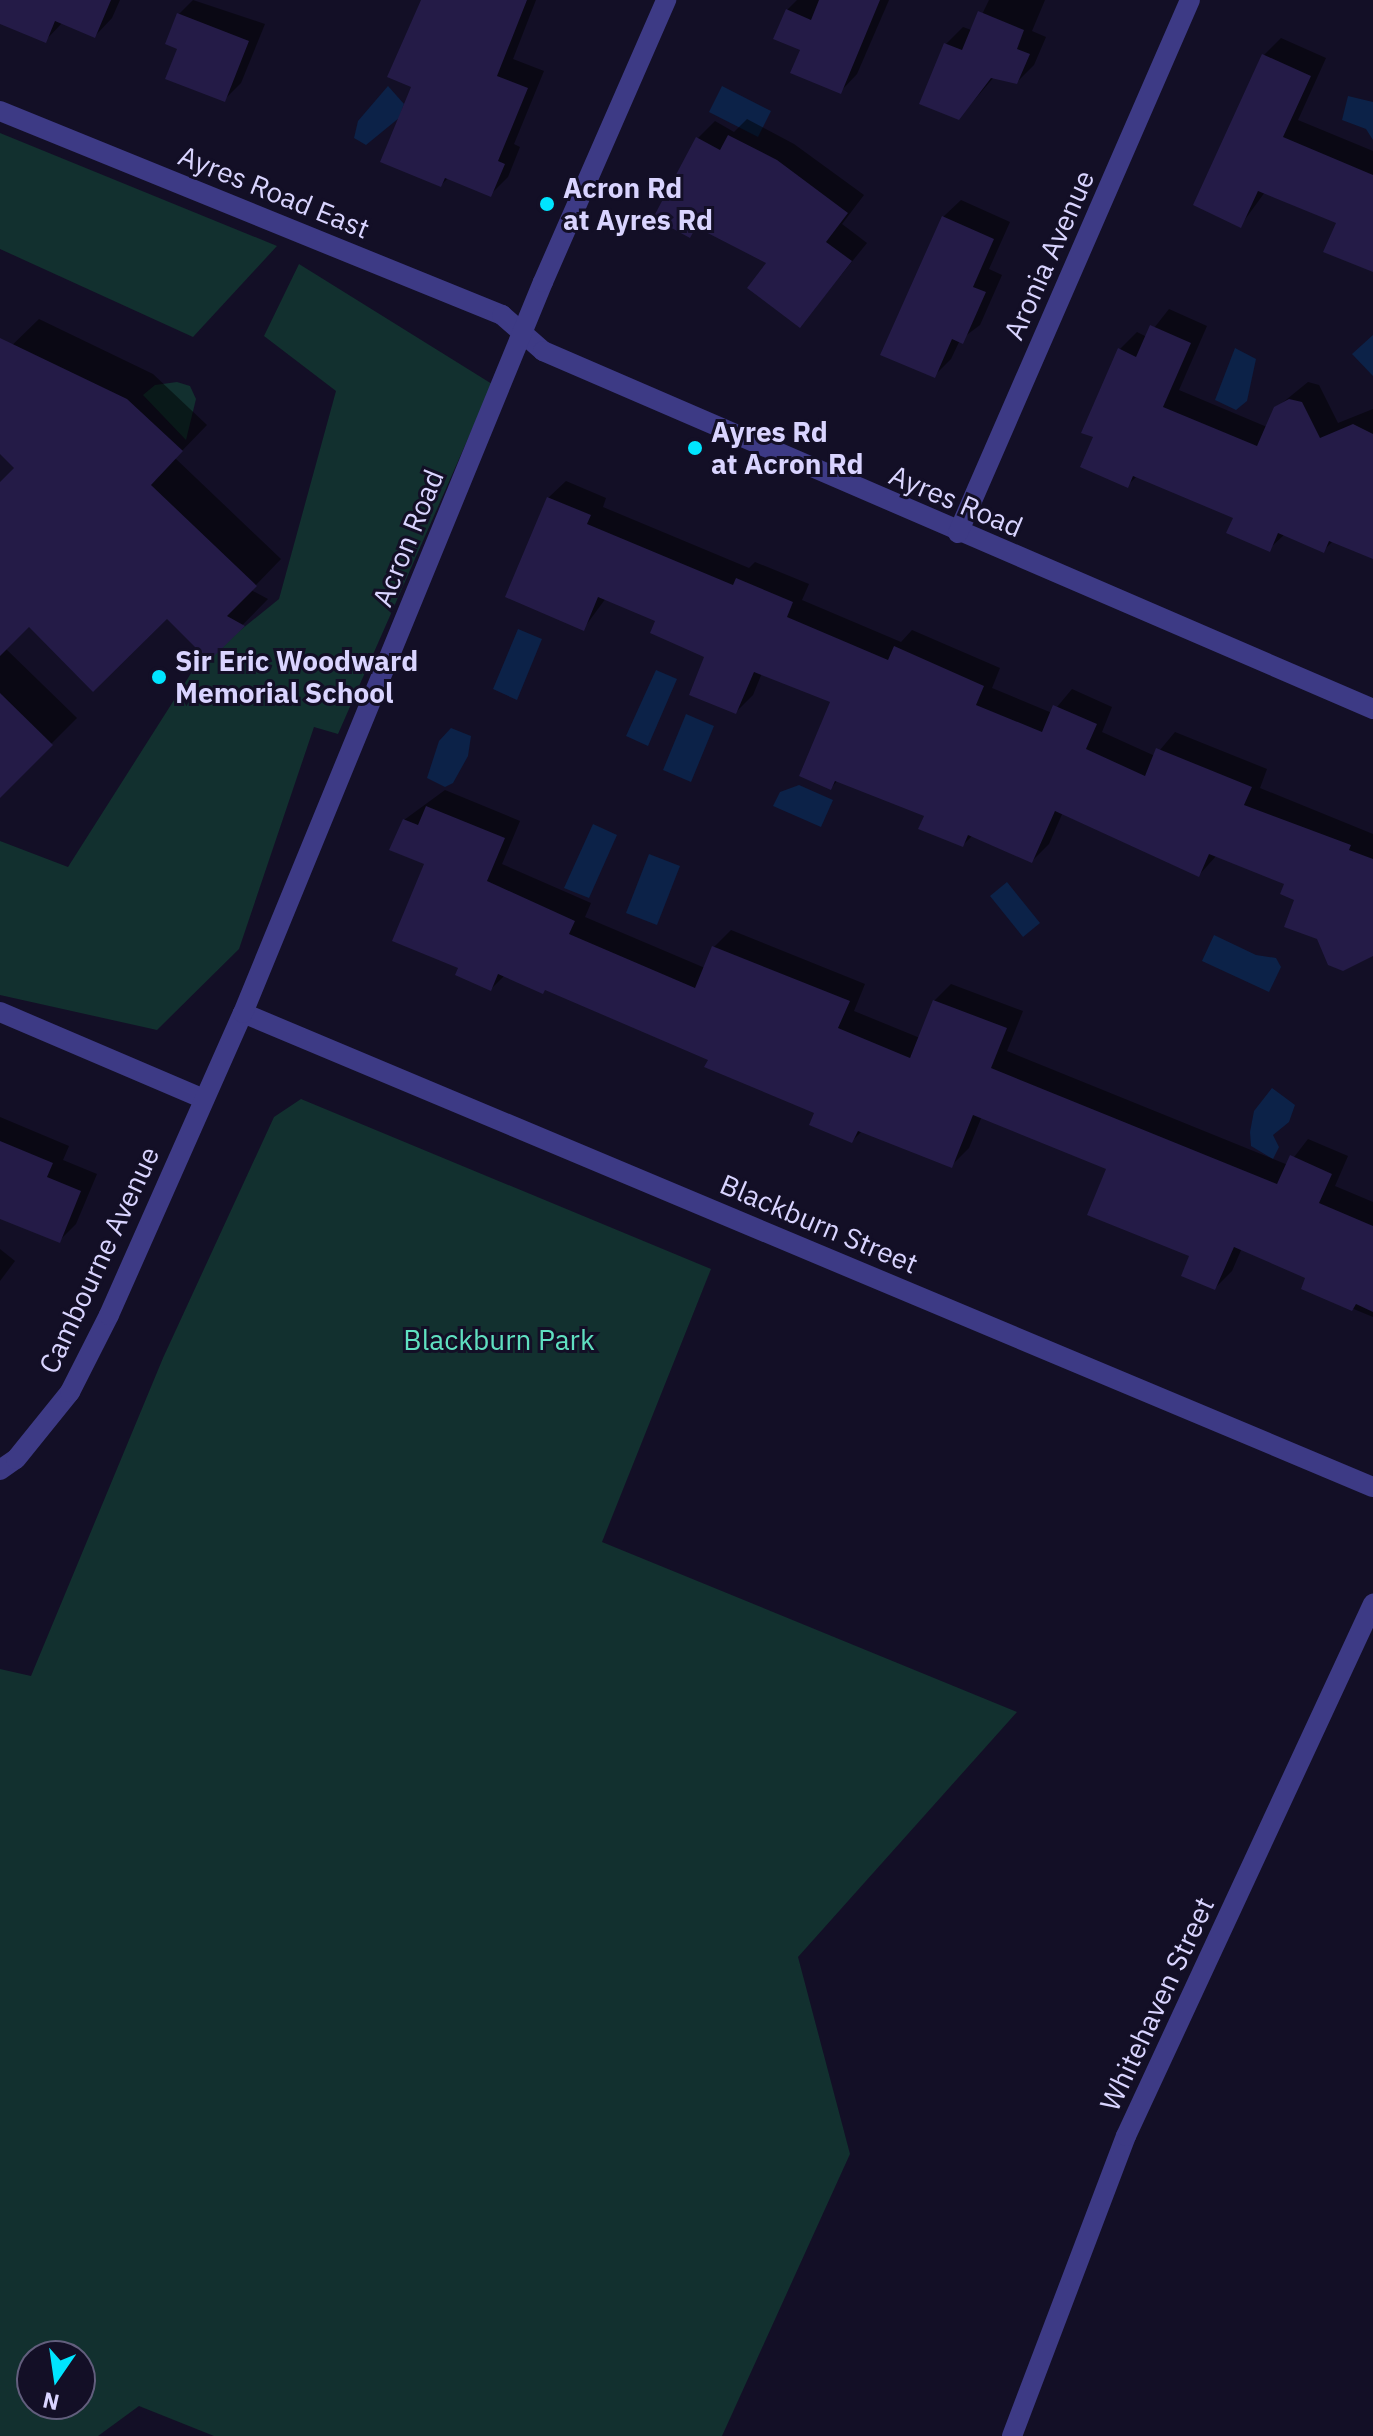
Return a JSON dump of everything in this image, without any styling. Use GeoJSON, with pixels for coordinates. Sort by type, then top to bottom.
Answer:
{"type":"FeatureCollection","features":[{"type":"Feature","properties":{"kind":"street","name":"Acron Road"},"geometry":{"type":"LineString","coordinates":[[204,1099],[243,1013],[522,333],[666,0]]}},
{"type":"Feature","properties":{"kind":"street","name":"Aronia Avenue"},"geometry":{"type":"LineString","coordinates":[[958,533],[1190,0]]}},
{"type":"Feature","properties":{"kind":"street","name":"Ayres Road East"},"geometry":{"type":"LineString","coordinates":[[0,111],[502,315],[522,333]]}},
{"type":"Feature","properties":{"kind":"street","name":"Ayres Road"},"geometry":{"type":"LineString","coordinates":[[522,333],[543,351],[958,533],[1373,709]]}},
{"type":"Feature","properties":{"kind":"street"},"geometry":{"type":"LineString","coordinates":[[0,1012],[204,1099]]}},
{"type":"Feature","properties":{"kind":"street","name":"Blackburn Street"},"geometry":{"type":"LineString","coordinates":[[243,1013],[1373,1487]]}},
{"type":"Feature","properties":{"kind":"street","name":"Cambourne Avenue"},"geometry":{"type":"LineString","coordinates":[[0,1470],[16,1459],[70,1392],[204,1099]]}},
{"type":"Feature","properties":{"kind":"street","name":"Whitehaven Street"},"geometry":{"type":"LineString","coordinates":[[1012,2436],[1126,2136],[1373,1604]]}},
{"type":"Feature","properties":{"kind":"green space"},"geometry":{"type":"Polygon","coordinates":[[[0,133],[277,246],[193,337],[0,249],[0,133]]]}},
{"type":"Feature","properties":{"kind":"green space"},"geometry":{"type":"Polygon","coordinates":[[[299,264],[492,384],[338,734],[314,727],[239,949],[157,1030],[0,995],[0,841],[68,867],[195,667],[279,599],[336,391],[264,336],[299,264]]]}},
{"type":"Feature","properties":{"kind":"green space"},"geometry":{"type":"Polygon","coordinates":[[[177,382],[190,386],[196,399],[186,440],[143,395],[155,385],[177,382]]]}},
{"type":"Feature","properties":{"kind":"green space","name":"Blackburn Park"},"geometry":{"type":"Polygon","coordinates":[[[301,1099],[711,1269],[602,1542],[1017,1712],[798,1957],[850,2154],[722,2436],[214,2436],[139,2406],[98,2436],[0,2436],[0,1669],[31,1676],[163,1358],[274,1117],[301,1099]]]}},
{"type":"Feature","properties":{"kind":"water"},"geometry":{"type":"Polygon","coordinates":[[[388,86],[404,104],[399,118],[366,145],[354,138],[358,121],[388,86]]]}},
{"type":"Feature","properties":{"kind":"water"},"geometry":{"type":"Polygon","coordinates":[[[722,86],[771,111],[758,137],[709,112],[722,86]]]}},
{"type":"Feature","properties":{"kind":"water"},"geometry":{"type":"Polygon","coordinates":[[[1348,96],[1373,102],[1373,140],[1366,129],[1342,120],[1348,96]]]}},
{"type":"Feature","properties":{"kind":"water"},"geometry":{"type":"Polygon","coordinates":[[[1373,335],[1373,376],[1352,354],[1373,335]]]}},
{"type":"Feature","properties":{"kind":"water"},"geometry":{"type":"Polygon","coordinates":[[[1235,348],[1256,359],[1247,401],[1236,410],[1215,400],[1235,348]]]}},
{"type":"Feature","properties":{"kind":"water"},"geometry":{"type":"Polygon","coordinates":[[[518,629],[542,639],[517,700],[493,689],[518,629]]]}},
{"type":"Feature","properties":{"kind":"water"},"geometry":{"type":"Polygon","coordinates":[[[656,670],[677,679],[648,746],[626,736],[656,670]]]}},
{"type":"Feature","properties":{"kind":"water"},"geometry":{"type":"Polygon","coordinates":[[[686,714],[714,726],[691,782],[663,770],[686,714]]]}},
{"type":"Feature","properties":{"kind":"water"},"geometry":{"type":"Polygon","coordinates":[[[451,728],[471,736],[468,756],[453,783],[445,787],[427,778],[439,741],[451,728]]]}},
{"type":"Feature","properties":{"kind":"water"},"geometry":{"type":"Polygon","coordinates":[[[799,785],[833,800],[821,827],[773,806],[780,792],[799,785]]]}},
{"type":"Feature","properties":{"kind":"water"},"geometry":{"type":"Polygon","coordinates":[[[593,824],[617,835],[589,898],[564,888],[593,824]]]}},
{"type":"Feature","properties":{"kind":"water"},"geometry":{"type":"Polygon","coordinates":[[[649,854],[680,866],[657,925],[626,913],[649,854]]]}},
{"type":"Feature","properties":{"kind":"water"},"geometry":{"type":"Polygon","coordinates":[[[1007,882],[1040,923],[1023,937],[990,896],[1007,882]]]}},
{"type":"Feature","properties":{"kind":"water"},"geometry":{"type":"Polygon","coordinates":[[[1214,935],[1256,955],[1276,958],[1281,967],[1269,992],[1202,961],[1214,935]]]}},
{"type":"Feature","properties":{"kind":"water"},"geometry":{"type":"Polygon","coordinates":[[[1272,1088],[1295,1105],[1289,1122],[1273,1135],[1279,1147],[1273,1159],[1251,1146],[1250,1132],[1254,1111],[1272,1088]]]}},
{"type":"Feature","properties":{"kind":"building"},"geometry":{"type":"Polygon","coordinates":[[[0,0],[111,0],[95,38],[55,21],[46,43],[0,24],[0,0]]]}},
{"type":"Feature","properties":{"kind":"building"},"geometry":{"type":"Polygon","coordinates":[[[421,0],[527,0],[497,76],[528,88],[498,161],[505,164],[491,197],[445,178],[441,187],[380,162],[411,87],[387,77],[421,0]]]}},
{"type":"Feature","properties":{"kind":"building"},"geometry":{"type":"Polygon","coordinates":[[[819,0],[880,0],[841,94],[790,73],[800,50],[773,39],[786,9],[811,20],[819,0]]]}},
{"type":"Feature","properties":{"kind":"building"},"geometry":{"type":"Polygon","coordinates":[[[978,11],[1024,30],[1017,49],[1030,54],[1017,84],[991,78],[959,120],[919,104],[944,43],[962,50],[978,11]]]}},
{"type":"Feature","properties":{"kind":"building"},"geometry":{"type":"Polygon","coordinates":[[[177,13],[249,41],[225,102],[165,79],[177,49],[165,44],[177,13]]]}},
{"type":"Feature","properties":{"kind":"building"},"geometry":{"type":"Polygon","coordinates":[[[1262,54],[1311,76],[1283,137],[1373,175],[1373,272],[1323,252],[1336,223],[1258,191],[1241,228],[1193,205],[1262,54]]]}},
{"type":"Feature","properties":{"kind":"building"},"geometry":{"type":"Polygon","coordinates":[[[728,135],[777,160],[848,213],[826,242],[852,261],[800,328],[747,288],[766,263],[696,227],[690,238],[653,218],[696,137],[720,150],[728,135]]]}},
{"type":"Feature","properties":{"kind":"building"},"geometry":{"type":"Polygon","coordinates":[[[942,216],[994,239],[973,287],[986,292],[963,344],[952,339],[935,378],[880,355],[942,216]]]}},
{"type":"Feature","properties":{"kind":"building"},"geometry":{"type":"Polygon","coordinates":[[[1150,325],[1191,343],[1163,407],[1257,446],[1274,407],[1289,399],[1302,402],[1320,438],[1353,424],[1373,434],[1373,559],[1329,541],[1324,553],[1278,533],[1270,552],[1226,533],[1233,518],[1133,476],[1128,488],[1080,467],[1093,437],[1081,433],[1118,348],[1136,357],[1150,325]]]}},
{"type":"Feature","properties":{"kind":"building"},"geometry":{"type":"Polygon","coordinates":[[[0,338],[127,399],[183,451],[151,485],[257,586],[227,616],[245,626],[209,661],[167,619],[93,692],[29,627],[0,656],[0,482],[14,468],[0,454],[0,338]]]}},
{"type":"Feature","properties":{"kind":"building"},"geometry":{"type":"Polygon","coordinates":[[[547,497],[591,515],[587,524],[733,585],[736,578],[793,602],[787,617],[888,660],[894,646],[984,686],[976,705],[1042,732],[1053,705],[1097,724],[1086,749],[1145,776],[1156,748],[1252,787],[1244,805],[1351,845],[1349,850],[1373,859],[1373,956],[1343,971],[1328,965],[1317,939],[1284,927],[1294,900],[1280,894],[1284,884],[1209,854],[1199,877],[1055,811],[1032,863],[968,835],[963,847],[918,829],[924,816],[835,781],[831,790],[799,776],[830,702],[754,672],[736,714],[689,695],[704,657],[650,633],[655,621],[598,597],[584,631],[505,597],[547,497]]]}},
{"type":"Feature","properties":{"kind":"building"},"geometry":{"type":"Polygon","coordinates":[[[0,693],[53,745],[0,798],[0,693]]]}},
{"type":"Feature","properties":{"kind":"building"},"geometry":{"type":"Polygon","coordinates":[[[426,806],[505,838],[487,881],[575,921],[569,934],[695,988],[712,946],[850,1001],[838,1028],[910,1058],[933,1000],[1007,1028],[991,1068],[1277,1184],[1290,1155],[1332,1174],[1319,1203],[1373,1226],[1373,1312],[1356,1304],[1352,1311],[1301,1289],[1305,1278],[1234,1247],[1215,1290],[1181,1276],[1189,1256],[1087,1215],[1106,1169],[973,1115],[952,1168],[858,1131],[852,1143],[809,1125],[814,1113],[704,1067],[708,1060],[545,990],[543,994],[498,974],[491,991],[455,975],[458,968],[392,941],[424,864],[389,850],[403,819],[418,825],[426,806]]]}},
{"type":"Feature","properties":{"kind":"building"},"geometry":{"type":"Polygon","coordinates":[[[0,1141],[53,1163],[47,1177],[81,1191],[60,1243],[0,1219],[0,1141]]]}},
{"type":"Feature","properties":{"kind":"place","name":"Acron Rd at Ayres Rd"},"geometry":{"type":"Point","coordinates":[547,204]}},
{"type":"Feature","properties":{"kind":"place","name":"Ayres Rd at Acron Rd"},"geometry":{"type":"Point","coordinates":[695,448]}},
{"type":"Feature","properties":{"kind":"place","name":"Sir Eric Woodward Memorial School"},"geometry":{"type":"Point","coordinates":[159,677]}}]}
